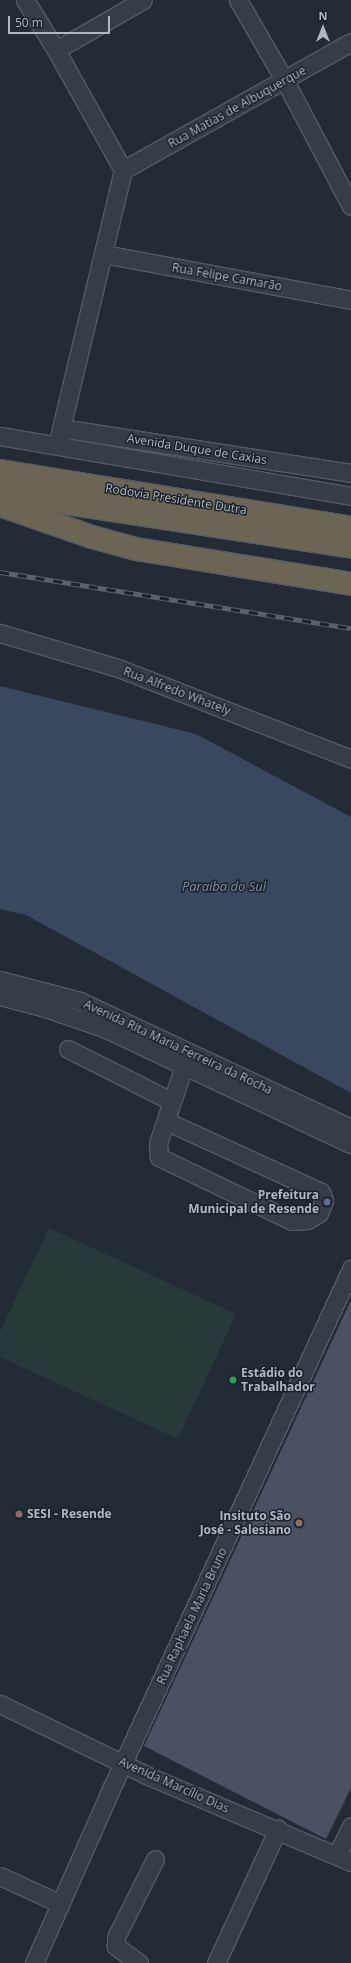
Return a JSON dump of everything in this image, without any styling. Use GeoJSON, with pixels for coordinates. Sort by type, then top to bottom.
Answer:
{"type":"FeatureCollection","features":[{"type":"Feature","properties":{"kind":"highway","name":"Rodovia Presidente Dutra"},"geometry":{"type":"LineString","coordinates":[[0,471],[351,528]]}},
{"type":"Feature","properties":{"kind":"highway","name":"Rodovia Presidente Dutra"},"geometry":{"type":"LineString","coordinates":[[0,493],[351,547]]}},
{"type":"Feature","properties":{"kind":"highway"},"geometry":{"type":"LineString","coordinates":[[0,505],[92,537],[136,549],[351,584]]}},
{"type":"Feature","properties":{"kind":"street"},"geometry":{"type":"LineString","coordinates":[[25,0],[56,50],[122,170],[58,446]]}},
{"type":"Feature","properties":{"kind":"street"},"geometry":{"type":"LineString","coordinates":[[56,50],[143,0]]}},
{"type":"Feature","properties":{"kind":"street"},"geometry":{"type":"LineString","coordinates":[[238,0],[285,81],[349,199]]}},
{"type":"Feature","properties":{"kind":"street","name":"Rua Matias de Albuquerque"},"geometry":{"type":"LineString","coordinates":[[122,170],[285,81],[351,42]]}},
{"type":"Feature","properties":{"kind":"street","name":"Rua Felipe Camarão"},"geometry":{"type":"LineString","coordinates":[[103,254],[351,300]]}},
{"type":"Feature","properties":{"kind":"street","name":"Avenida Duque de Caxias"},"geometry":{"type":"LineString","coordinates":[[61,428],[351,473]]}},
{"type":"Feature","properties":{"kind":"street","name":"Avenida Duque de Caxias"},"geometry":{"type":"LineString","coordinates":[[0,436],[351,496]]}},
{"type":"Feature","properties":{"kind":"street","name":"Rua Alfredo Whately"},"geometry":{"type":"LineString","coordinates":[[0,633],[118,668],[351,759]]}},
{"type":"Feature","properties":{"kind":"street","name":"Avenida Rita Maria Ferreira da Rocha"},"geometry":{"type":"LineString","coordinates":[[0,980],[80,1001],[351,1128]]}},
{"type":"Feature","properties":{"kind":"street","name":"Avenida Rita Maria Ferreira da Rocha"},"geometry":{"type":"LineString","coordinates":[[0,996],[45,1008],[104,1028],[351,1144]]}},
{"type":"Feature","properties":{"kind":"street"},"geometry":{"type":"LineString","coordinates":[[68,1049],[171,1101]]}},
{"type":"Feature","properties":{"kind":"street"},"geometry":{"type":"LineString","coordinates":[[166,1121],[321,1192],[324,1200],[319,1213],[308,1220],[292,1221],[159,1157],[158,1143],[184,1066]]}},
{"type":"Feature","properties":{"kind":"street","name":"Rua Raphaela Maria Bruno"},"geometry":{"type":"LineString","coordinates":[[34,1963],[123,1763],[351,1269]]}},
{"type":"Feature","properties":{"kind":"street","name":"Avenida Marcílio Dias"},"geometry":{"type":"LineString","coordinates":[[0,1704],[146,1775],[278,1829],[344,1858]]}},
{"type":"Feature","properties":{"kind":"street"},"geometry":{"type":"LineString","coordinates":[[344,1858],[351,1826]]}},
{"type":"Feature","properties":{"kind":"street"},"geometry":{"type":"LineString","coordinates":[[216,1963],[278,1829]]}},
{"type":"Feature","properties":{"kind":"street"},"geometry":{"type":"LineString","coordinates":[[139,1963],[116,1946],[116,1937],[155,1859]]}},
{"type":"Feature","properties":{"kind":"street"},"geometry":{"type":"LineString","coordinates":[[0,1876],[61,1904]]}},
{"type":"Feature","properties":{"kind":"shaded area"},"geometry":{"type":"Polygon","coordinates":[[[49,1228],[236,1314],[178,1439],[0,1357],[0,1332],[49,1228]]]}},
{"type":"Feature","properties":{"kind":"water","name":"Paraiba do Sul"},"geometry":{"type":"Polygon","coordinates":[[[0,686],[196,734],[351,817],[351,1093],[26,915],[0,909],[0,686]]]}},
{"type":"Feature","properties":{"kind":"building","name":"Insituto São José - Salesiano"},"geometry":{"type":"Polygon","coordinates":[[[351,1300],[351,1788],[326,1839],[144,1746],[351,1300]]]}},
{"type":"Feature","properties":{"kind":"railway"},"geometry":{"type":"LineString","coordinates":[[0,572],[351,628]]}},
{"type":"Feature","properties":{"kind":"place","name":"Prefeitura Municipal de Resende"},"geometry":{"type":"Point","coordinates":[327,1202]}},
{"type":"Feature","properties":{"kind":"place","name":"Estádio do Trabalhador"},"geometry":{"type":"Point","coordinates":[233,1380]}},
{"type":"Feature","properties":{"kind":"place","name":"SESI - Resende"},"geometry":{"type":"Point","coordinates":[19,1514]}},
{"type":"Feature","properties":{"kind":"place","name":"Insituto São José - Salesiano"},"geometry":{"type":"Point","coordinates":[299,1523]}}]}
